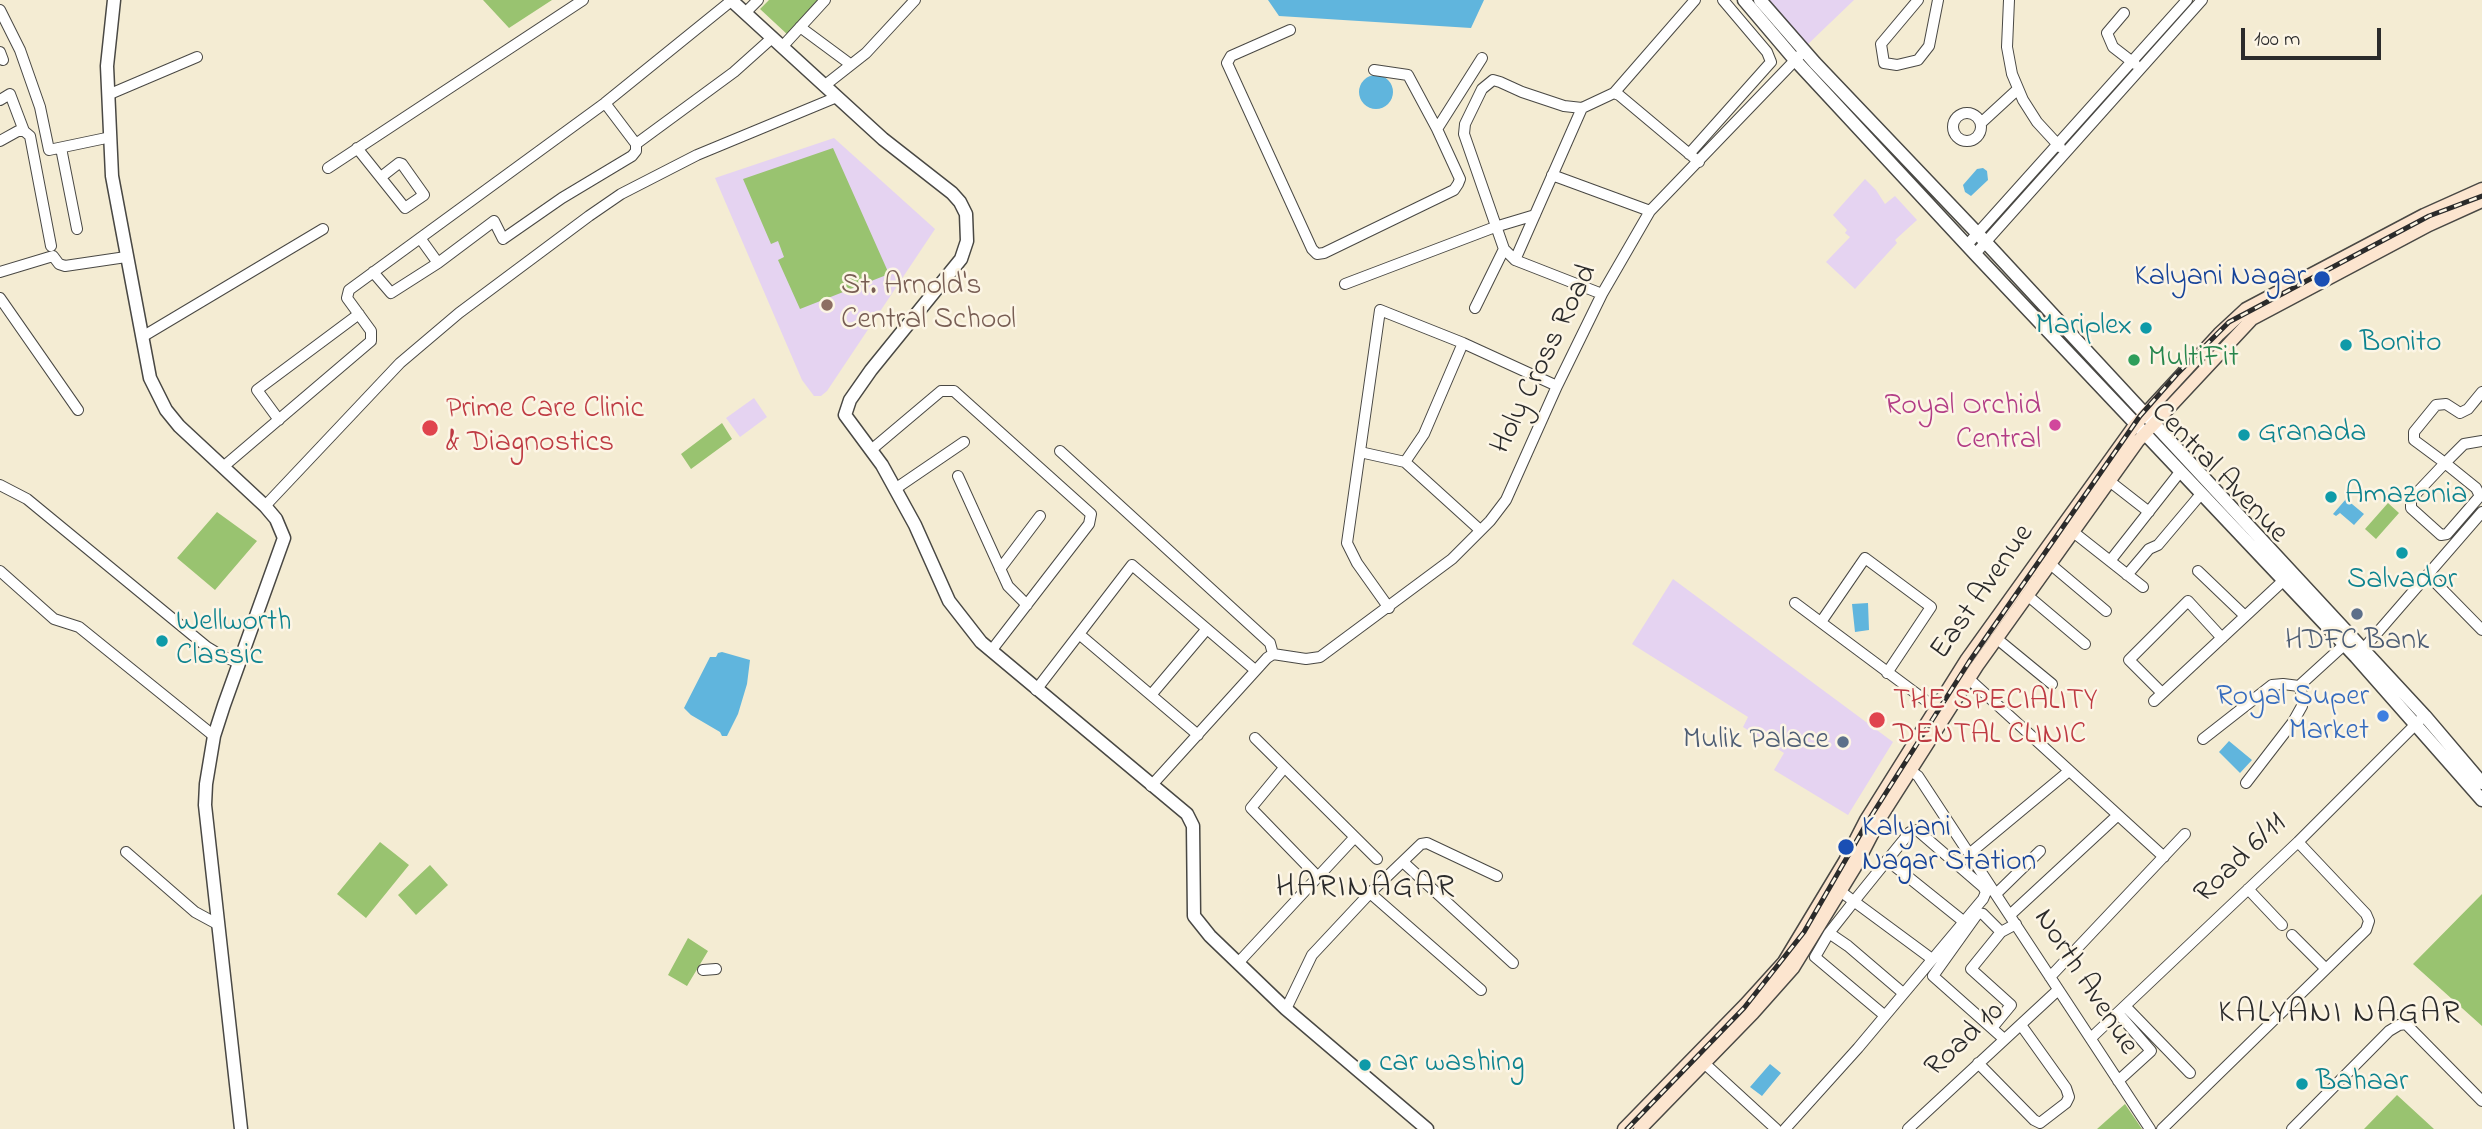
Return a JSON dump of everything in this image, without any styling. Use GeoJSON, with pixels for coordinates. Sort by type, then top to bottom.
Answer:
{"type":"FeatureCollection","features":[{"type":"Feature","properties":{"kind":"main road","name":"East Avenue"},"geometry":{"type":"LineString","coordinates":[[1905,767],[1967,659],[2144,425],[2219,334],[2246,310],[2424,215],[2482,190]]}},
{"type":"Feature","properties":{"kind":"main road","name":"East Avenue"},"geometry":{"type":"LineString","coordinates":[[1640,1129],[1793,968],[1836,888],[1866,820],[1969,679],[2144,425],[2252,319],[2429,225],[2482,201]]}},
{"type":"Feature","properties":{"kind":"main road","name":"East Avenue"},"geometry":{"type":"LineString","coordinates":[[1624,1129],[1769,980],[1836,888]]}},
{"type":"Feature","properties":{"kind":"street"},"geometry":{"type":"LineString","coordinates":[[114,0],[107,66],[112,176],[150,378],[166,410],[179,426],[265,506],[276,519],[284,538],[237,662],[214,736],[206,784],[205,805],[240,1129]]}},
{"type":"Feature","properties":{"kind":"street"},"geometry":{"type":"LineString","coordinates":[[328,168],[583,0]]}},
{"type":"Feature","properties":{"kind":"street"},"geometry":{"type":"LineString","coordinates":[[223,467],[371,341],[371,331],[347,298],[347,293],[605,103],[731,0],[883,139],[952,193],[966,214],[967,241],[961,259],[871,370],[845,409],[848,422],[871,450],[915,524],[949,601],[971,631],[991,651],[1192,820],[1194,916],[1286,1009],[1427,1129]]}},
{"type":"Feature","properties":{"kind":"street"},"geometry":{"type":"LineString","coordinates":[[745,13],[758,0]]}},
{"type":"Feature","properties":{"kind":"street"},"geometry":{"type":"LineString","coordinates":[[782,47],[825,0]]}},
{"type":"Feature","properties":{"kind":"street"},"geometry":{"type":"LineString","coordinates":[[824,86],[866,53],[915,0]]}},
{"type":"Feature","properties":{"kind":"street"},"geometry":{"type":"LineString","coordinates":[[1602,294],[1515,260],[1504,249],[1464,134],[1465,124],[1482,89],[1493,80],[1564,106],[1581,108],[1614,93],[1695,0]]}},
{"type":"Feature","properties":{"kind":"street"},"geometry":{"type":"LineString","coordinates":[[1689,154],[1771,62],[1768,52],[1723,0]]}},
{"type":"Feature","properties":{"kind":"street","name":"Central Avenue"},"geometry":{"type":"LineString","coordinates":[[1744,0],[1982,238],[2144,425],[2180,472],[2344,645],[2360,653]]}},
{"type":"Feature","properties":{"kind":"street","name":"Central Avenue"},"geometry":{"type":"LineString","coordinates":[[1760,0],[1800,55],[1971,250],[2144,425],[2482,783]]}},
{"type":"Feature","properties":{"kind":"street"},"geometry":{"type":"LineString","coordinates":[[1918,0],[1881,44],[1884,62],[1897,65],[1918,60],[1929,46],[1938,0]]}},
{"type":"Feature","properties":{"kind":"street"},"geometry":{"type":"LineString","coordinates":[[2009,0],[2007,47],[2012,74],[2037,122],[2061,148]]}},
{"type":"Feature","properties":{"kind":"street"},"geometry":{"type":"LineString","coordinates":[[1971,250],[2186,0]]}},
{"type":"Feature","properties":{"kind":"street"},"geometry":{"type":"LineString","coordinates":[[2061,148],[2140,69],[2202,0]]}},
{"type":"Feature","properties":{"kind":"street"},"geometry":{"type":"LineString","coordinates":[[0,10],[20,50],[40,107],[50,150],[111,137]]}},
{"type":"Feature","properties":{"kind":"street"},"geometry":{"type":"LineString","coordinates":[[2124,13],[2107,33],[2113,47],[2140,69]]}},
{"type":"Feature","properties":{"kind":"street"},"geometry":{"type":"LineString","coordinates":[[800,27],[850,65]]}},
{"type":"Feature","properties":{"kind":"street"},"geometry":{"type":"LineString","coordinates":[[1290,30],[1231,56],[1227,63],[1312,249],[1317,254],[1454,190],[1460,179],[1408,75],[1374,70]]}},
{"type":"Feature","properties":{"kind":"street"},"geometry":{"type":"LineString","coordinates":[[636,144],[734,72],[772,38]]}},
{"type":"Feature","properties":{"kind":"street","name":"Holy Cross Road"},"geometry":{"type":"LineString","coordinates":[[1273,654],[1306,659],[1320,657],[1452,559],[1480,530],[1506,500],[1602,294],[1650,211],[1800,55]]}},
{"type":"Feature","properties":{"kind":"street"},"geometry":{"type":"LineString","coordinates":[[110,94],[197,57]]}},
{"type":"Feature","properties":{"kind":"street"},"geometry":{"type":"LineString","coordinates":[[1437,129],[1482,58]]}},
{"type":"Feature","properties":{"kind":"street"},"geometry":{"type":"LineString","coordinates":[[1981,123],[2018,89]]}},
{"type":"Feature","properties":{"kind":"street"},"geometry":{"type":"LineString","coordinates":[[1614,93],[1699,162]]}},
{"type":"Feature","properties":{"kind":"street"},"geometry":{"type":"LineString","coordinates":[[0,100],[10,94],[24,131],[30,136],[51,246]]}},
{"type":"Feature","properties":{"kind":"street"},"geometry":{"type":"LineString","coordinates":[[265,506],[400,363],[459,313],[589,216],[621,194],[697,155],[837,97]]}},
{"type":"Feature","properties":{"kind":"street"},"geometry":{"type":"LineString","coordinates":[[373,272],[391,293],[438,263],[494,220],[503,239],[562,198],[632,156],[636,151],[636,144],[605,103]]}},
{"type":"Feature","properties":{"kind":"street"},"geometry":{"type":"LineString","coordinates":[[1515,260],[1581,108]]}},
{"type":"Feature","properties":{"kind":"street"},"geometry":{"type":"LineString","coordinates":[[0,141],[18,131],[24,131]]}},
{"type":"Feature","properties":{"kind":"street"},"geometry":{"type":"LineString","coordinates":[[61,148],[77,229]]}},
{"type":"Feature","properties":{"kind":"street"},"geometry":{"type":"LineString","coordinates":[[358,148],[405,208],[424,195],[399,163],[381,177]]}},
{"type":"Feature","properties":{"kind":"street"},"geometry":{"type":"LineString","coordinates":[[1552,175],[1650,211]]}},
{"type":"Feature","properties":{"kind":"street"},"geometry":{"type":"LineString","coordinates":[[1345,284],[1495,227],[1535,215]]}},
{"type":"Feature","properties":{"kind":"street"},"geometry":{"type":"LineString","coordinates":[[142,337],[323,229]]}},
{"type":"Feature","properties":{"kind":"street"},"geometry":{"type":"LineString","coordinates":[[420,238],[438,263]]}},
{"type":"Feature","properties":{"kind":"street"},"geometry":{"type":"LineString","coordinates":[[1475,308],[1504,249]]}},
{"type":"Feature","properties":{"kind":"street"},"geometry":{"type":"LineString","coordinates":[[0,272],[53,256],[59,264],[65,266],[127,257]]}},
{"type":"Feature","properties":{"kind":"street"},"geometry":{"type":"LineString","coordinates":[[0,298],[78,410]]}},
{"type":"Feature","properties":{"kind":"street"},"geometry":{"type":"LineString","coordinates":[[1389,608],[1357,563],[1347,543],[1380,310],[1463,343],[1557,386]]}},
{"type":"Feature","properties":{"kind":"street"},"geometry":{"type":"LineString","coordinates":[[279,420],[257,390],[359,314]]}},
{"type":"Feature","properties":{"kind":"street"},"geometry":{"type":"LineString","coordinates":[[1405,462],[1424,434],[1463,343]]}},
{"type":"Feature","properties":{"kind":"street"},"geometry":{"type":"LineString","coordinates":[[871,450],[941,391],[954,391],[1090,514],[1089,524],[991,651]]}},
{"type":"Feature","properties":{"kind":"street"},"geometry":{"type":"LineString","coordinates":[[2482,392],[2460,413],[2445,404],[2436,405],[2414,432],[2414,440],[2445,463],[2476,488],[2480,496],[2444,536],[2409,504],[2411,499],[2445,463],[2464,444],[2482,441]]}},
{"type":"Feature","properties":{"kind":"street"},"geometry":{"type":"LineString","coordinates":[[895,489],[964,442]]}},
{"type":"Feature","properties":{"kind":"street"},"geometry":{"type":"LineString","coordinates":[[1060,451],[1269,643],[1273,654],[1255,670],[1151,786]]}},
{"type":"Feature","properties":{"kind":"street"},"geometry":{"type":"LineString","coordinates":[[1360,452],[1405,462],[1480,530]]}},
{"type":"Feature","properties":{"kind":"street"},"geometry":{"type":"LineString","coordinates":[[2110,561],[2180,472]]}},
{"type":"Feature","properties":{"kind":"street"},"geometry":{"type":"LineString","coordinates":[[958,475],[1000,569],[1013,593],[1027,605]]}},
{"type":"Feature","properties":{"kind":"street"},"geometry":{"type":"LineString","coordinates":[[2108,480],[2149,512]]}},
{"type":"Feature","properties":{"kind":"street"},"geometry":{"type":"LineString","coordinates":[[0,485],[27,499],[207,647],[237,662]]}},
{"type":"Feature","properties":{"kind":"street"},"geometry":{"type":"LineString","coordinates":[[2127,575],[2149,549],[2158,545],[2201,494]]}},
{"type":"Feature","properties":{"kind":"street"},"geometry":{"type":"LineString","coordinates":[[2360,653],[2482,512]]}},
{"type":"Feature","properties":{"kind":"street"},"geometry":{"type":"LineString","coordinates":[[1000,569],[1040,516]]}},
{"type":"Feature","properties":{"kind":"street"},"geometry":{"type":"LineString","coordinates":[[2072,531],[2143,587]]}},
{"type":"Feature","properties":{"kind":"street"},"geometry":{"type":"LineString","coordinates":[[1821,622],[1865,558],[1931,607],[1887,673]]}},
{"type":"Feature","properties":{"kind":"street"},"geometry":{"type":"LineString","coordinates":[[2049,563],[2106,611]]}},
{"type":"Feature","properties":{"kind":"street"},"geometry":{"type":"LineString","coordinates":[[1036,690],[1132,565],[1255,670]]}},
{"type":"Feature","properties":{"kind":"street"},"geometry":{"type":"LineString","coordinates":[[0,571],[54,619],[79,627],[214,736]]}},
{"type":"Feature","properties":{"kind":"street"},"geometry":{"type":"LineString","coordinates":[[2198,571],[2245,616]]}},
{"type":"Feature","properties":{"kind":"street"},"geometry":{"type":"LineString","coordinates":[[2428,575],[2482,630]]}},
{"type":"Feature","properties":{"kind":"street"},"geometry":{"type":"LineString","coordinates":[[2154,701],[2283,581]]}},
{"type":"Feature","properties":{"kind":"street"},"geometry":{"type":"LineString","coordinates":[[2027,595],[2085,644]]}},
{"type":"Feature","properties":{"kind":"street"},"geometry":{"type":"LineString","coordinates":[[2162,693],[2129,660],[2188,601],[2222,638]]}},
{"type":"Feature","properties":{"kind":"street"},"geometry":{"type":"LineString","coordinates":[[1794,603],[1937,709]]}},
{"type":"Feature","properties":{"kind":"street"},"geometry":{"type":"LineString","coordinates":[[1151,695],[1206,630]]}},
{"type":"Feature","properties":{"kind":"street"},"geometry":{"type":"LineString","coordinates":[[1079,634],[1198,734]]}},
{"type":"Feature","properties":{"kind":"street"},"geometry":{"type":"LineString","coordinates":[[1996,638],[2052,684]]}},
{"type":"Feature","properties":{"kind":"street"},"geometry":{"type":"LineString","coordinates":[[2203,739],[2272,685],[2299,686],[2344,645]]}},
{"type":"Feature","properties":{"kind":"street"},"geometry":{"type":"LineString","coordinates":[[1969,679],[2164,857]]}},
{"type":"Feature","properties":{"kind":"street"},"geometry":{"type":"LineString","coordinates":[[2246,783],[2293,722],[2302,706],[2303,697],[2299,686]]}},
{"type":"Feature","properties":{"kind":"street","name":"Central Avenue"},"geometry":{"type":"LineString","coordinates":[[2421,720],[2482,800]]}},
{"type":"Feature","properties":{"kind":"street","name":"Road 6/11"},"geometry":{"type":"LineString","coordinates":[[2091,1038],[2298,842],[2421,720]]}},
{"type":"Feature","properties":{"kind":"street"},"geometry":{"type":"LineString","coordinates":[[1255,738],[1377,859]]}},
{"type":"Feature","properties":{"kind":"street","name":"North Avenue"},"geometry":{"type":"LineString","coordinates":[[1905,767],[1918,776],[2150,1129]]}},
{"type":"Feature","properties":{"kind":"street"},"geometry":{"type":"LineString","coordinates":[[1284,768],[1251,808],[1318,877]]}},
{"type":"Feature","properties":{"kind":"street"},"geometry":{"type":"LineString","coordinates":[[1969,854],[2069,771]]}},
{"type":"Feature","properties":{"kind":"street"},"geometry":{"type":"LineString","coordinates":[[1992,1028],[2011,1005],[1971,969],[2001,932],[2118,815]]}},
{"type":"Feature","properties":{"kind":"street"},"geometry":{"type":"LineString","coordinates":[[1785,1129],[1884,1015],[1903,993],[1963,921],[1983,899],[1986,892],[1917,830],[1910,832],[1887,860],[1829,933],[1815,957],[1884,1015]]}},
{"type":"Feature","properties":{"kind":"street"},"geometry":{"type":"LineString","coordinates":[[2050,977],[2185,834]]}},
{"type":"Feature","properties":{"kind":"street"},"geometry":{"type":"LineString","coordinates":[[1238,963],[1354,838]]}},
{"type":"Feature","properties":{"kind":"street"},"geometry":{"type":"LineString","coordinates":[[1286,1009],[1312,955],[1370,893],[1424,842],[1497,876]]}},
{"type":"Feature","properties":{"kind":"street"},"geometry":{"type":"LineString","coordinates":[[2162,1129],[2366,930],[2369,922],[2366,914],[2298,842]]}},
{"type":"Feature","properties":{"kind":"street"},"geometry":{"type":"LineString","coordinates":[[1996,894],[2040,851]]}},
{"type":"Feature","properties":{"kind":"street"},"geometry":{"type":"LineString","coordinates":[[126,852],[195,912],[219,925]]}},
{"type":"Feature","properties":{"kind":"street"},"geometry":{"type":"LineString","coordinates":[[1887,860],[1963,921]]}},
{"type":"Feature","properties":{"kind":"street"},"geometry":{"type":"LineString","coordinates":[[1403,862],[1513,962]]}},
{"type":"Feature","properties":{"kind":"street"},"geometry":{"type":"LineString","coordinates":[[1836,888],[1932,959]]}},
{"type":"Feature","properties":{"kind":"street"},"geometry":{"type":"LineString","coordinates":[[2248,889],[2282,925]]}},
{"type":"Feature","properties":{"kind":"street"},"geometry":{"type":"LineString","coordinates":[[1370,893],[1481,990]]}},
{"type":"Feature","properties":{"kind":"street"},"geometry":{"type":"LineString","coordinates":[[2001,932],[1983,914],[1978,913],[1933,976],[2004,1039]]}},
{"type":"Feature","properties":{"kind":"street"},"geometry":{"type":"LineString","coordinates":[[1829,933],[1903,993]]}},
{"type":"Feature","properties":{"kind":"street"},"geometry":{"type":"LineString","coordinates":[[2292,935],[2326,969]]}},
{"type":"Feature","properties":{"kind":"street"},"geometry":{"type":"LineString","coordinates":[[703,970],[716,969]]}},
{"type":"Feature","properties":{"kind":"street","name":"Road 10"},"geometry":{"type":"LineString","coordinates":[[1908,1129],[2058,990]]}},
{"type":"Feature","properties":{"kind":"street"},"geometry":{"type":"LineString","coordinates":[[2121,1010],[2190,1073]]}},
{"type":"Feature","properties":{"kind":"street"},"geometry":{"type":"LineString","coordinates":[[2119,1081],[2151,1051],[2121,1010]]}},
{"type":"Feature","properties":{"kind":"street"},"geometry":{"type":"LineString","coordinates":[[2292,1129],[2389,1031],[2399,1025],[2406,1024],[2482,1101]]}},
{"type":"Feature","properties":{"kind":"street"},"geometry":{"type":"LineString","coordinates":[[1978,1063],[2034,1121],[2040,1123],[2066,1103],[2069,1097],[2066,1088],[2021,1025]]}},
{"type":"Feature","properties":{"kind":"street"},"geometry":{"type":"LineString","coordinates":[[1704,1063],[1776,1129]]}},
{"type":"Feature","properties":{"kind":"shaded area"},"geometry":{"type":"Polygon","coordinates":[[[1765,0],[1854,0],[1805,47],[1765,0]]]}},
{"type":"Feature","properties":{"kind":"shaded area","name":"St. Arnold's Central School"},"geometry":{"type":"Polygon","coordinates":[[[834,138],[935,229],[827,391],[821,396],[814,396],[802,380],[715,178],[834,138]]]}},
{"type":"Feature","properties":{"kind":"shaded area"},"geometry":{"type":"Polygon","coordinates":[[[1865,179],[1885,204],[1895,196],[1917,220],[1895,240],[1897,243],[1855,289],[1826,262],[1850,237],[1833,215],[1865,179]]]}},
{"type":"Feature","properties":{"kind":"shaded area"},"geometry":{"type":"Polygon","coordinates":[[[754,398],[767,417],[740,437],[726,418],[754,398]]]}},
{"type":"Feature","properties":{"kind":"shaded area"},"geometry":{"type":"Polygon","coordinates":[[[1673,579],[1893,742],[1848,815],[1774,770],[1784,753],[1743,727],[1748,717],[1632,644],[1673,579]]]}},
{"type":"Feature","properties":{"kind":"green space"},"geometry":{"type":"Polygon","coordinates":[[[483,0],[552,0],[509,28],[483,0]]]}},
{"type":"Feature","properties":{"kind":"green space"},"geometry":{"type":"Polygon","coordinates":[[[769,0],[821,0],[789,36],[760,9],[769,0]]]}},
{"type":"Feature","properties":{"kind":"green space"},"geometry":{"type":"Polygon","coordinates":[[[833,148],[889,274],[800,309],[778,260],[784,257],[778,241],[771,244],[743,179],[833,148]]]}},
{"type":"Feature","properties":{"kind":"green space"},"geometry":{"type":"Polygon","coordinates":[[[722,423],[732,439],[691,469],[681,454],[722,423]]]}},
{"type":"Feature","properties":{"kind":"green space"},"geometry":{"type":"Polygon","coordinates":[[[2388,503],[2399,513],[2376,539],[2365,529],[2388,503]]]}},
{"type":"Feature","properties":{"kind":"green space"},"geometry":{"type":"Polygon","coordinates":[[[217,512],[257,541],[215,590],[177,558],[217,512]]]}},
{"type":"Feature","properties":{"kind":"green space"},"geometry":{"type":"Polygon","coordinates":[[[380,842],[409,865],[366,918],[337,894],[380,842]]]}},
{"type":"Feature","properties":{"kind":"green space"},"geometry":{"type":"Polygon","coordinates":[[[430,865],[448,885],[416,915],[398,895],[430,865]]]}},
{"type":"Feature","properties":{"kind":"green space"},"geometry":{"type":"Polygon","coordinates":[[[2482,894],[2482,1026],[2413,964],[2482,894]]]}},
{"type":"Feature","properties":{"kind":"green space"},"geometry":{"type":"Polygon","coordinates":[[[688,938],[708,951],[687,986],[668,975],[688,938]]]}},
{"type":"Feature","properties":{"kind":"green space"},"geometry":{"type":"Polygon","coordinates":[[[2397,1095],[2434,1129],[2364,1129],[2397,1095]]]}},
{"type":"Feature","properties":{"kind":"green space"},"geometry":{"type":"Polygon","coordinates":[[[2125,1104],[2142,1129],[2097,1129],[2125,1104]]]}},
{"type":"Feature","properties":{"kind":"water"},"geometry":{"type":"Polygon","coordinates":[[[1268,0],[1484,0],[1471,28],[1279,16],[1268,0]]]}},
{"type":"Feature","properties":{"kind":"water"},"geometry":{"type":"Polygon","coordinates":[[[1376,75],[1388,80],[1393,92],[1388,104],[1376,109],[1364,104],[1359,92],[1364,80],[1376,75]]]}},
{"type":"Feature","properties":{"kind":"water"},"geometry":{"type":"Polygon","coordinates":[[[1983,168],[1987,171],[1988,180],[1971,196],[1965,192],[1963,185],[1977,169],[1983,168]]]}},
{"type":"Feature","properties":{"kind":"water"},"geometry":{"type":"Polygon","coordinates":[[[2346,499],[2364,514],[2354,525],[2340,513],[2336,516],[2333,514],[2346,499]]]}},
{"type":"Feature","properties":{"kind":"water"},"geometry":{"type":"Polygon","coordinates":[[[1868,603],[1869,630],[1855,632],[1852,604],[1868,603]]]}},
{"type":"Feature","properties":{"kind":"water"},"geometry":{"type":"Polygon","coordinates":[[[722,652],[750,660],[747,684],[738,714],[727,736],[722,736],[684,708],[710,657],[716,657],[722,652]]]}},
{"type":"Feature","properties":{"kind":"water"},"geometry":{"type":"Polygon","coordinates":[[[2229,741],[2252,760],[2240,773],[2219,752],[2229,741]]]}},
{"type":"Feature","properties":{"kind":"water"},"geometry":{"type":"Polygon","coordinates":[[[1770,1064],[1781,1073],[1762,1096],[1750,1087],[1770,1064]]]}},
{"type":"Feature","properties":{"kind":"railway"},"geometry":{"type":"LineString","coordinates":[[1627,1129],[1744,1008],[1804,932],[1868,821],[1969,662],[2140,416],[2177,374],[2229,322],[2429,216],[2482,196]]}},
{"type":"Feature","properties":{"kind":"place","name":"Kalyani Nagar"},"geometry":{"type":"Point","coordinates":[2322,279]}},
{"type":"Feature","properties":{"kind":"place","name":"St. Arnold's Central School"},"geometry":{"type":"Point","coordinates":[827,305]}},
{"type":"Feature","properties":{"kind":"place","name":"Mariplex"},"geometry":{"type":"Point","coordinates":[2146,328]}},
{"type":"Feature","properties":{"kind":"place","name":"Bonito"},"geometry":{"type":"Point","coordinates":[2346,345]}},
{"type":"Feature","properties":{"kind":"place","name":"MultiFit"},"geometry":{"type":"Point","coordinates":[2134,360]}},
{"type":"Feature","properties":{"kind":"place","name":"Royal Orchid Central"},"geometry":{"type":"Point","coordinates":[2055,425]}},
{"type":"Feature","properties":{"kind":"place","name":"Prime Care Clinic & Diagnostics"},"geometry":{"type":"Point","coordinates":[430,428]}},
{"type":"Feature","properties":{"kind":"place","name":"Granada"},"geometry":{"type":"Point","coordinates":[2244,435]}},
{"type":"Feature","properties":{"kind":"place","name":"Amazonia"},"geometry":{"type":"Point","coordinates":[2331,497]}},
{"type":"Feature","properties":{"kind":"place","name":"Salvador"},"geometry":{"type":"Point","coordinates":[2402,553]}},
{"type":"Feature","properties":{"kind":"place","name":"HDFC Bank"},"geometry":{"type":"Point","coordinates":[2357,614]}},
{"type":"Feature","properties":{"kind":"place","name":"Wellworth Classic"},"geometry":{"type":"Point","coordinates":[162,641]}},
{"type":"Feature","properties":{"kind":"place","name":"Royal Super Market"},"geometry":{"type":"Point","coordinates":[2383,716]}},
{"type":"Feature","properties":{"kind":"place","name":"THE SPECIALITY DENTAL CLINIC"},"geometry":{"type":"Point","coordinates":[1877,720]}},
{"type":"Feature","properties":{"kind":"place","name":"Mulik Palace"},"geometry":{"type":"Point","coordinates":[1843,742]}},
{"type":"Feature","properties":{"kind":"place","name":"Kalyani Nagar Station"},"geometry":{"type":"Point","coordinates":[1846,847]}},
{"type":"Feature","properties":{"kind":"place","name":"car washing"},"geometry":{"type":"Point","coordinates":[1365,1065]}},
{"type":"Feature","properties":{"kind":"place","name":"Bahaar"},"geometry":{"type":"Point","coordinates":[2302,1084]}},
{"type":"Feature","properties":{"kind":"district","name":"HARINAGAR"},"geometry":{"type":"Point","coordinates":[1366,890]}},
{"type":"Feature","properties":{"kind":"district","name":"KALYANI NAGAR"},"geometry":{"type":"Point","coordinates":[2340,1016]}}]}
